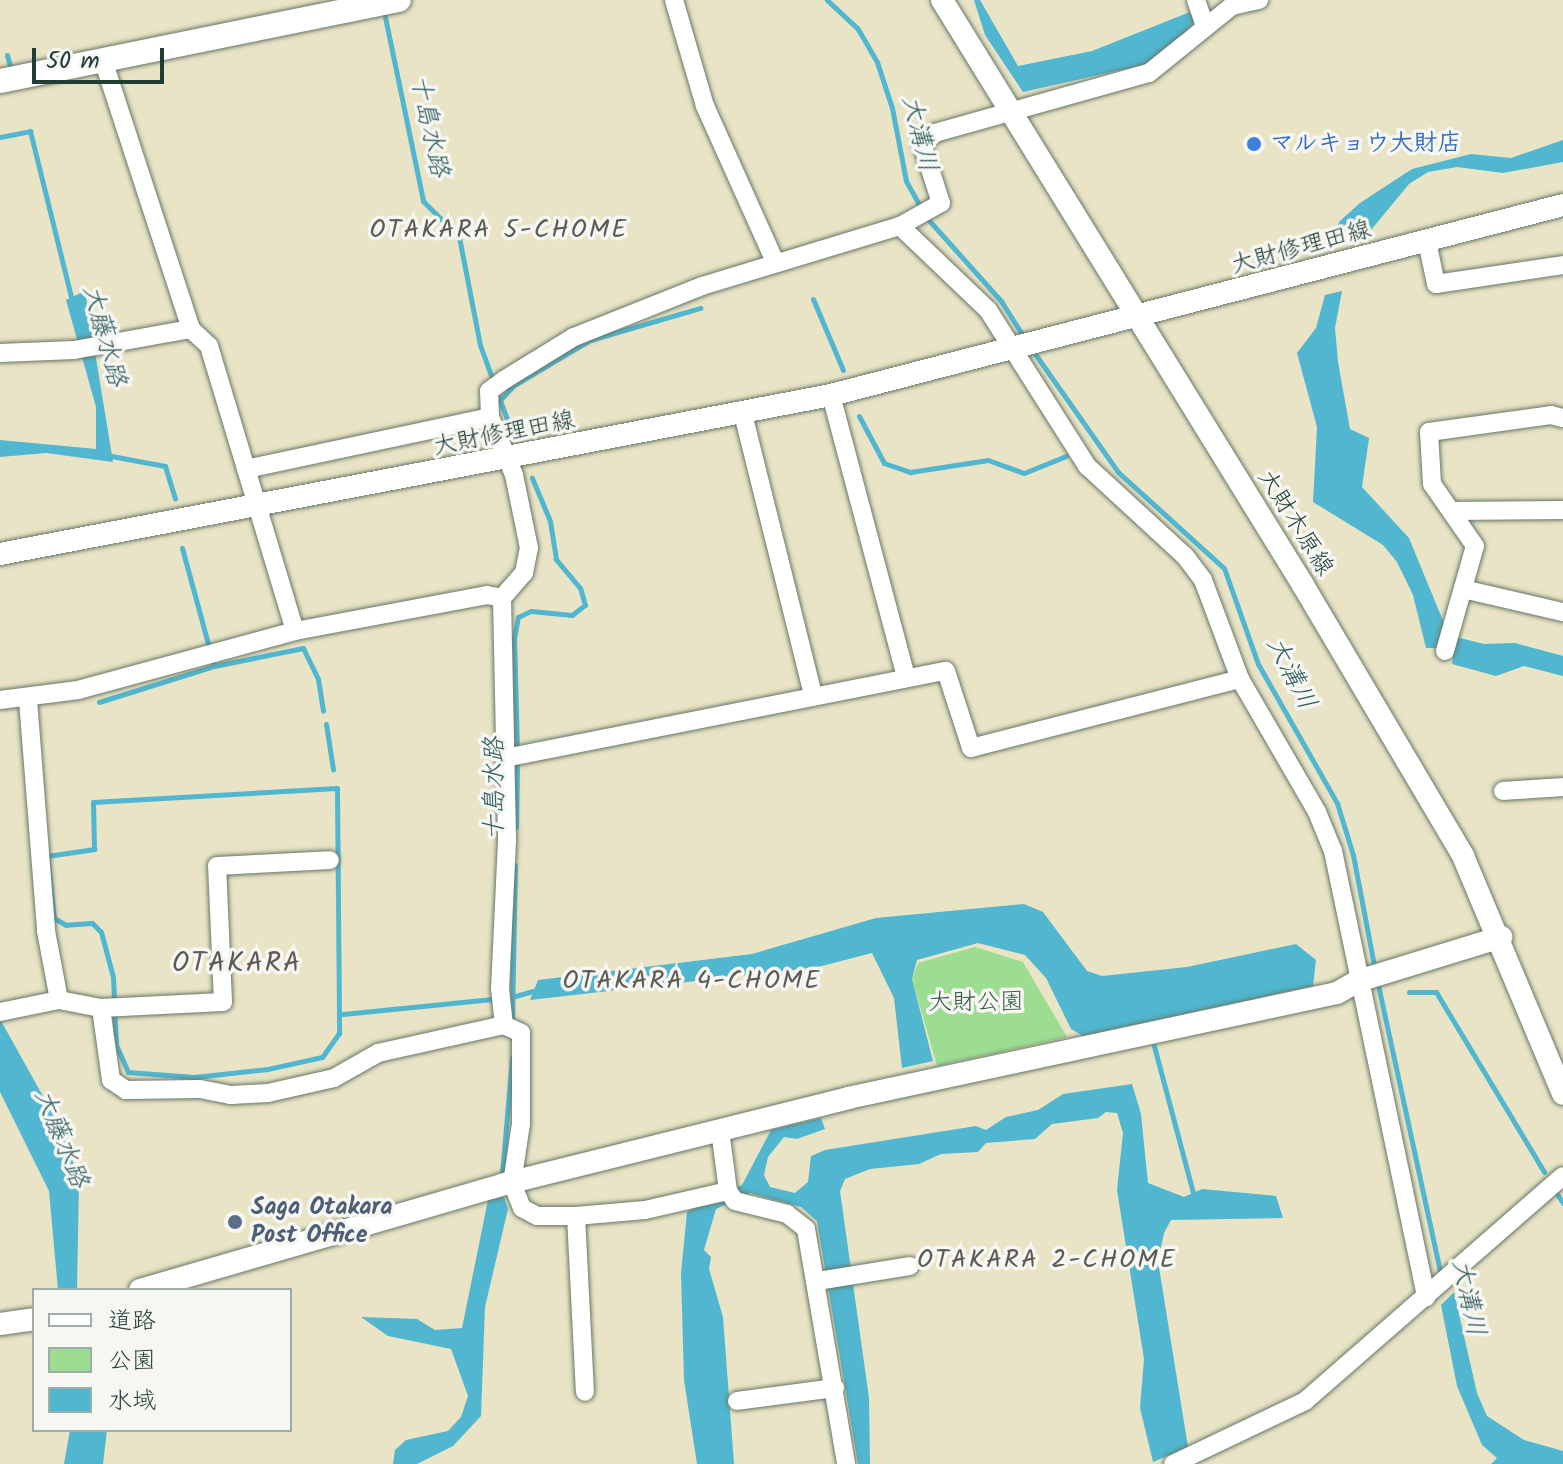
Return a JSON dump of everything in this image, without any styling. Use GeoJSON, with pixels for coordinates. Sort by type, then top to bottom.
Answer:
{"type":"FeatureCollection","features":[{"type":"Feature","properties":{"kind":"main road"},"geometry":{"type":"LineString","coordinates":[[0,81],[399,0]]}},
{"type":"Feature","properties":{"kind":"street"},"geometry":{"type":"LineString","coordinates":[[674,0],[705,106],[775,262]]}},
{"type":"Feature","properties":{"kind":"street","name":"大財木原線"},"geometry":{"type":"LineString","coordinates":[[942,0],[1463,856],[1501,937],[1563,1094]]}},
{"type":"Feature","properties":{"kind":"street"},"geometry":{"type":"LineString","coordinates":[[1196,0],[1205,26]]}},
{"type":"Feature","properties":{"kind":"street"},"geometry":{"type":"LineString","coordinates":[[504,1025],[500,931],[507,841],[502,598],[524,573],[529,548],[509,460],[490,417],[489,391],[574,337],[775,262],[900,226],[941,203],[922,144],[935,133],[1007,110],[1149,73],[1232,6],[1259,0]]}},
{"type":"Feature","properties":{"kind":"street"},"geometry":{"type":"LineString","coordinates":[[103,60],[191,329],[209,346],[295,631]]}},
{"type":"Feature","properties":{"kind":"street","name":"大財修理田線"},"geometry":{"type":"LineString","coordinates":[[0,554],[509,460],[831,395],[1563,205]]}},
{"type":"Feature","properties":{"kind":"street"},"geometry":{"type":"LineString","coordinates":[[900,226],[988,310],[1087,466],[1185,556],[1203,580],[1240,679],[1291,760],[1333,851],[1426,1297]]}},
{"type":"Feature","properties":{"kind":"street"},"geometry":{"type":"LineString","coordinates":[[1427,241],[1436,284],[1563,265]]}},
{"type":"Feature","properties":{"kind":"street"},"geometry":{"type":"LineString","coordinates":[[0,353],[74,350],[191,329]]}},
{"type":"Feature","properties":{"kind":"street"},"geometry":{"type":"LineString","coordinates":[[831,395],[906,677]]}},
{"type":"Feature","properties":{"kind":"street"},"geometry":{"type":"LineString","coordinates":[[743,414],[813,695]]}},
{"type":"Feature","properties":{"kind":"street"},"geometry":{"type":"LineString","coordinates":[[1445,651],[1475,546],[1432,484],[1429,432],[1551,415],[1563,418]]}},
{"type":"Feature","properties":{"kind":"street"},"geometry":{"type":"LineString","coordinates":[[246,469],[490,417]]}},
{"type":"Feature","properties":{"kind":"street"},"geometry":{"type":"LineString","coordinates":[[1451,511],[1563,510]]}},
{"type":"Feature","properties":{"kind":"street"},"geometry":{"type":"LineString","coordinates":[[1463,589],[1563,612]]}},
{"type":"Feature","properties":{"kind":"street"},"geometry":{"type":"LineString","coordinates":[[0,700],[28,700],[201,660],[295,631],[487,595],[502,598]]}},
{"type":"Feature","properties":{"kind":"street"},"geometry":{"type":"LineString","coordinates":[[505,758],[946,671],[971,748],[1240,679]]}},
{"type":"Feature","properties":{"kind":"street"},"geometry":{"type":"LineString","coordinates":[[28,700],[44,918],[59,1000]]}},
{"type":"Feature","properties":{"kind":"street"},"geometry":{"type":"LineString","coordinates":[[1503,791],[1563,787]]}},
{"type":"Feature","properties":{"kind":"street"},"geometry":{"type":"LineString","coordinates":[[1,1012],[59,1000],[110,1007],[223,1002],[217,866],[330,860]]}},
{"type":"Feature","properties":{"kind":"street"},"geometry":{"type":"LineString","coordinates":[[147,1288],[512,1183],[848,1098],[1337,993],[1358,981],[1501,937]]}},
{"type":"Feature","properties":{"kind":"street"},"geometry":{"type":"LineString","coordinates":[[110,1007],[111,1080],[126,1090],[200,1089],[231,1095],[268,1093],[334,1078],[378,1053],[504,1025],[521,1033],[521,1124],[512,1183],[522,1208],[537,1216],[576,1216],[645,1210],[732,1196],[787,1214],[806,1229],[822,1280],[846,1464]]}},
{"type":"Feature","properties":{"kind":"street"},"geometry":{"type":"LineString","coordinates":[[720,1130],[732,1196]]}},
{"type":"Feature","properties":{"kind":"street"},"geometry":{"type":"LineString","coordinates":[[1182,1461],[1305,1401],[1563,1176]]}},
{"type":"Feature","properties":{"kind":"street"},"geometry":{"type":"LineString","coordinates":[[576,1216],[585,1392]]}},
{"type":"Feature","properties":{"kind":"street"},"geometry":{"type":"LineString","coordinates":[[822,1280],[910,1266]]}},
{"type":"Feature","properties":{"kind":"street"},"geometry":{"type":"LineString","coordinates":[[0,1324],[32,1319]]}},
{"type":"Feature","properties":{"kind":"street"},"geometry":{"type":"LineString","coordinates":[[737,1401],[835,1388]]}},
{"type":"Feature","properties":{"kind":"green space","name":"大財公園"},"geometry":{"type":"Polygon","coordinates":[[[975,947],[1023,962],[1067,1037],[937,1066],[912,979],[918,963],[975,947]]]}},
{"type":"Feature","properties":{"kind":"water"},"geometry":{"type":"Polygon","coordinates":[[[974,0],[980,0],[1018,66],[1092,51],[1190,12],[1196,19],[1172,50],[1143,65],[1023,92],[985,35],[974,0]]]}},
{"type":"Feature","properties":{"kind":"water"},"geometry":{"type":"Polygon","coordinates":[[[1563,140],[1563,162],[1503,173],[1457,167],[1428,172],[1409,184],[1371,230],[1329,240],[1340,221],[1360,203],[1412,169],[1471,154],[1511,158],[1563,140]]]}},
{"type":"Feature","properties":{"kind":"water"},"geometry":{"type":"Polygon","coordinates":[[[85,291],[113,462],[46,453],[0,457],[0,440],[96,449],[96,407],[66,300],[85,291]]]}},
{"type":"Feature","properties":{"kind":"water"},"geometry":{"type":"Polygon","coordinates":[[[1342,291],[1335,328],[1350,429],[1369,438],[1362,487],[1409,538],[1446,628],[1438,648],[1426,648],[1413,595],[1397,562],[1383,545],[1313,502],[1317,427],[1297,353],[1316,328],[1325,295],[1342,291]]]}},
{"type":"Feature","properties":{"kind":"water"},"geometry":{"type":"Polygon","coordinates":[[[1456,637],[1484,644],[1515,643],[1563,656],[1563,676],[1524,666],[1496,676],[1452,664],[1456,637]]]}},
{"type":"Feature","properties":{"kind":"water"},"geometry":{"type":"Polygon","coordinates":[[[1024,904],[1043,912],[1087,971],[1102,976],[1187,967],[1296,944],[1316,960],[1313,986],[1083,1036],[1071,1029],[1046,978],[1025,955],[978,943],[917,960],[912,979],[933,1061],[902,1068],[894,998],[872,953],[818,967],[530,1000],[538,980],[752,954],[876,918],[1024,904]]]}},
{"type":"Feature","properties":{"kind":"water"},"geometry":{"type":"Polygon","coordinates":[[[0,1019],[64,1134],[79,1181],[77,1288],[58,1288],[49,1191],[0,1092],[0,1019]]]}},
{"type":"Feature","properties":{"kind":"water"},"geometry":{"type":"Polygon","coordinates":[[[1132,1084],[1141,1114],[1148,1183],[1184,1197],[1202,1189],[1276,1196],[1283,1218],[1171,1220],[1164,1233],[1158,1261],[1188,1447],[1153,1462],[1140,1408],[1144,1359],[1117,1190],[1123,1133],[1117,1113],[1106,1112],[1098,1118],[1052,1124],[1035,1139],[986,1143],[978,1152],[941,1154],[919,1164],[870,1169],[845,1179],[840,1191],[869,1398],[870,1464],[858,1464],[817,1221],[801,1207],[750,1193],[716,1209],[704,1250],[711,1257],[709,1269],[723,1317],[734,1464],[697,1464],[684,1380],[681,1273],[687,1212],[742,1185],[771,1130],[821,1118],[825,1129],[797,1139],[784,1137],[768,1157],[764,1175],[770,1187],[795,1193],[808,1182],[811,1156],[825,1150],[976,1126],[986,1130],[1006,1117],[1038,1110],[1063,1094],[1132,1084]]]}},
{"type":"Feature","properties":{"kind":"water"},"geometry":{"type":"Polygon","coordinates":[[[504,1197],[508,1209],[485,1307],[481,1416],[453,1446],[417,1464],[393,1464],[395,1450],[406,1440],[448,1431],[461,1417],[468,1396],[451,1349],[388,1336],[361,1317],[417,1319],[435,1330],[462,1328],[488,1200],[504,1197]]]}},
{"type":"Feature","properties":{"kind":"water"},"geometry":{"type":"Polygon","coordinates":[[[1454,1292],[1477,1393],[1487,1416],[1524,1440],[1563,1451],[1563,1464],[1491,1464],[1497,1458],[1482,1445],[1457,1386],[1441,1305],[1454,1292]]]}},
{"type":"Feature","properties":{"kind":"water"},"geometry":{"type":"Polygon","coordinates":[[[70,1432],[107,1432],[103,1464],[64,1464],[70,1432]]]}},
{"type":"Feature","properties":{"kind":"waterway","name":"大溝川"},"geometry":{"type":"LineString","coordinates":[[827,0],[858,29],[877,62],[892,108],[906,181],[921,208]]}},
{"type":"Feature","properties":{"kind":"waterway","name":"十島水路"},"geometry":{"type":"LineString","coordinates":[[384,12],[423,201],[459,237],[480,345],[491,375]]}},
{"type":"Feature","properties":{"kind":"waterway"},"geometry":{"type":"LineString","coordinates":[[7,55],[10,66]]}},
{"type":"Feature","properties":{"kind":"waterway","name":"大藤水路"},"geometry":{"type":"LineString","coordinates":[[0,137],[30,131],[72,301]]}},
{"type":"Feature","properties":{"kind":"waterway","name":"大溝川"},"geometry":{"type":"LineString","coordinates":[[926,217],[1001,301],[1025,339]]}},
{"type":"Feature","properties":{"kind":"waterway"},"geometry":{"type":"LineString","coordinates":[[813,299],[843,370]]}},
{"type":"Feature","properties":{"kind":"waterway"},"geometry":{"type":"LineString","coordinates":[[500,400],[514,385],[590,340],[700,308]]}},
{"type":"Feature","properties":{"kind":"waterway","name":"大溝川"},"geometry":{"type":"LineString","coordinates":[[1033,351],[1118,472],[1224,568],[1258,664],[1337,803],[1353,855],[1375,970]]}},
{"type":"Feature","properties":{"kind":"waterway","name":"十島水路"},"geometry":{"type":"LineString","coordinates":[[499,398],[513,434]]}},
{"type":"Feature","properties":{"kind":"waterway"},"geometry":{"type":"LineString","coordinates":[[859,416],[884,463],[910,472],[988,460],[1024,473],[1066,456]]}},
{"type":"Feature","properties":{"kind":"waterway"},"geometry":{"type":"LineString","coordinates":[[106,455],[165,466],[175,498]]}},
{"type":"Feature","properties":{"kind":"waterway","name":"十島水路"},"geometry":{"type":"LineString","coordinates":[[517,751],[514,639],[518,617],[531,611],[572,615],[585,605],[580,588],[556,559],[550,521],[532,478]]}},
{"type":"Feature","properties":{"kind":"waterway"},"geometry":{"type":"LineString","coordinates":[[182,548],[214,666],[303,648],[318,679],[323,711]]}},
{"type":"Feature","properties":{"kind":"waterway"},"geometry":{"type":"LineString","coordinates":[[99,702],[214,666]]}},
{"type":"Feature","properties":{"kind":"waterway"},"geometry":{"type":"LineString","coordinates":[[326,724],[333,769]]}},
{"type":"Feature","properties":{"kind":"waterway","name":"十島水路"},"geometry":{"type":"LineString","coordinates":[[516,827],[517,761]]}},
{"type":"Feature","properties":{"kind":"waterway"},"geometry":{"type":"LineString","coordinates":[[337,788],[339,1033],[322,1057],[268,1069],[194,1077],[128,1072],[116,1045],[113,977],[101,932],[92,923],[66,925],[54,918],[47,856],[94,849],[93,802],[337,788]]}},
{"type":"Feature","properties":{"kind":"waterway","name":"十島水路"},"geometry":{"type":"LineString","coordinates":[[512,1019],[515,865]]}},
{"type":"Feature","properties":{"kind":"waterway","name":"大溝川"},"geometry":{"type":"LineString","coordinates":[[1377,980],[1441,1275]]}},
{"type":"Feature","properties":{"kind":"waterway"},"geometry":{"type":"LineString","coordinates":[[512,997],[533,991]]}},
{"type":"Feature","properties":{"kind":"waterway"},"geometry":{"type":"LineString","coordinates":[[1409,992],[1436,992],[1544,1172]]}},
{"type":"Feature","properties":{"kind":"waterway"},"geometry":{"type":"LineString","coordinates":[[343,1014],[492,999]]}},
{"type":"Feature","properties":{"kind":"waterway"},"geometry":{"type":"LineString","coordinates":[[1154,1046],[1194,1196]]}},
{"type":"Feature","properties":{"kind":"waterway","name":"十島水路"},"geometry":{"type":"LineString","coordinates":[[502,1174],[512,1057]]}},
{"type":"Feature","properties":{"kind":"waterway"},"geometry":{"type":"LineString","coordinates":[[1557,1194],[1563,1203]]}},
{"type":"Feature","properties":{"kind":"place","name":"マルキョウ大財店"},"geometry":{"type":"Point","coordinates":[1254,144]}},
{"type":"Feature","properties":{"kind":"place","name":"Saga Otakara Post Office"},"geometry":{"type":"Point","coordinates":[235,1222]}},
{"type":"Feature","properties":{"kind":"district","name":"OTAKARA 5-CHOME"},"geometry":{"type":"Point","coordinates":[499,231]}},
{"type":"Feature","properties":{"kind":"district","name":"OTAKARA"},"geometry":{"type":"Point","coordinates":[237,964]}},
{"type":"Feature","properties":{"kind":"district","name":"OTAKARA 4-CHOME"},"geometry":{"type":"Point","coordinates":[692,982]}},
{"type":"Feature","properties":{"kind":"district","name":"OTAKARA 2-CHOME"},"geometry":{"type":"Point","coordinates":[1047,1261]}}]}
